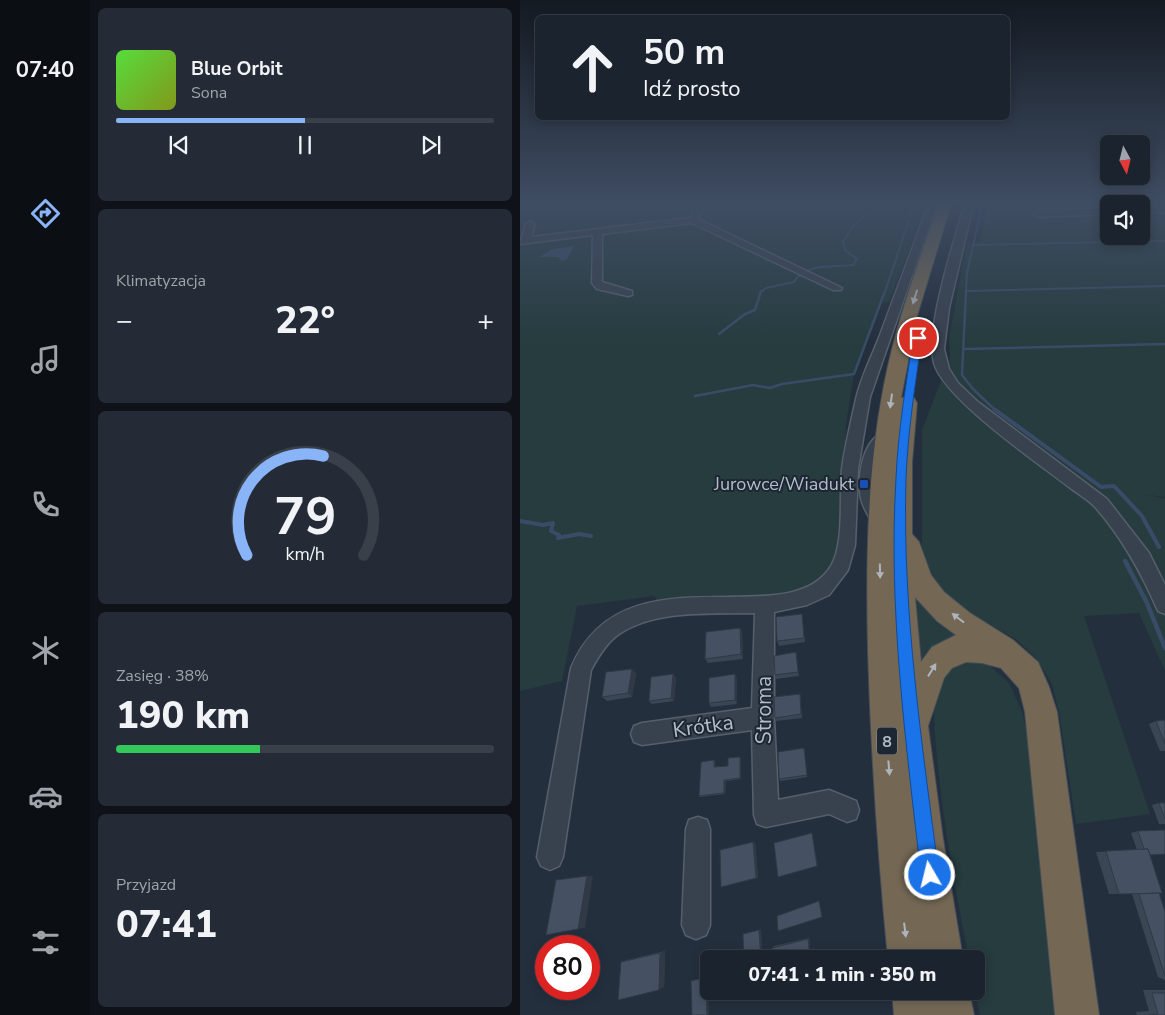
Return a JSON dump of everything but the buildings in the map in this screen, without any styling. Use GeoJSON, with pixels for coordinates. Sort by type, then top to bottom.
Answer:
{"type":"FeatureCollection","features":[{"type":"Feature","properties":{"kind":"highway","name":"8"},"geometry":{"type":"LineString","coordinates":[[931,248],[905,333],[893,386],[886,436],[890,524],[903,612],[912,732],[941,950]]}},
{"type":"Feature","properties":{"kind":"highway","name":"8"},"geometry":{"type":"LineString","coordinates":[[908,950],[886,727],[881,608],[890,524],[912,370],[925,308],[942,248]]}},
{"type":"Feature","properties":{"kind":"highway"},"geometry":{"type":"LineString","coordinates":[[890,524],[924,587],[942,606],[1012,657],[1028,674],[1041,712],[1077,1015]]}},
{"type":"Feature","properties":{"kind":"highway"},"geometry":{"type":"LineString","coordinates":[[912,732],[926,679],[934,665],[947,652],[968,648],[990,649],[1012,657]]}},
{"type":"Feature","properties":{"kind":"highway"},"geometry":{"type":"LineString","coordinates":[[914,1000],[916,1015]]}},
{"type":"Feature","properties":{"kind":"highway"},"geometry":{"type":"LineString","coordinates":[[950,1000],[952,1015]]}},
{"type":"Feature","properties":{"kind":"street"},"geometry":{"type":"LineString","coordinates":[[597,248],[596,283],[601,287],[628,293]]}},
{"type":"Feature","properties":{"kind":"street"},"geometry":{"type":"LineString","coordinates":[[752,248],[837,288]]}},
{"type":"Feature","properties":{"kind":"street"},"geometry":{"type":"LineString","coordinates":[[550,857],[581,668],[592,648],[612,628],[636,615],[660,609],[766,605],[807,597],[822,589],[839,570],[846,545],[850,469],[864,397],[917,248]]}},
{"type":"Feature","properties":{"kind":"street"},"geometry":{"type":"LineString","coordinates":[[958,248],[947,292],[938,344],[940,363],[944,372],[958,392],[973,405],[1101,503],[1143,558],[1165,605]]}},
{"type":"Feature","properties":{"kind":"street","name":"Stroma"},"geometry":{"type":"LineString","coordinates":[[766,605],[763,718],[766,815],[829,802],[847,810]]}},
{"type":"Feature","properties":{"kind":"street","name":"Krótka"},"geometry":{"type":"LineString","coordinates":[[642,734],[763,718]]}},
{"type":"Feature","properties":{"kind":"street"},"geometry":{"type":"LineString","coordinates":[[696,924],[698,829]]}},
{"type":"Feature","properties":{"kind":"green space"},"geometry":{"type":"Polygon","coordinates":[[[520,248],[910,248],[889,302],[881,303],[854,374],[846,424],[841,544],[827,579],[782,598],[660,605],[654,596],[577,606],[562,681],[520,691],[520,248]]]}},
{"type":"Feature","properties":{"kind":"green space"},"geometry":{"type":"Polygon","coordinates":[[[966,248],[1165,248],[1165,497],[1140,494],[1165,498],[1165,671],[1139,613],[1084,616],[1150,814],[1076,824],[1059,712],[1052,684],[1037,659],[1016,639],[959,608],[935,583],[922,555],[922,430],[950,358],[949,338],[966,248]]]}},
{"type":"Feature","properties":{"kind":"green space"},"geometry":{"type":"Polygon","coordinates":[[[915,585],[981,640],[921,667],[915,585]]]}},
{"type":"Feature","properties":{"kind":"green space"},"geometry":{"type":"Polygon","coordinates":[[[975,660],[989,665],[1009,683],[1022,711],[1038,786],[1063,1015],[980,1015],[977,1000],[985,1000],[985,950],[967,950],[945,827],[934,716],[936,693],[944,674],[952,667],[963,662],[975,660]]]}},
{"type":"Feature","properties":{"kind":"water"},"geometry":{"type":"Polygon","coordinates":[[[573,248],[566,260],[562,261],[558,257],[539,257],[552,249],[573,248]]]}},
{"type":"Feature","properties":{"kind":"waterway"},"geometry":{"type":"LineString","coordinates":[[761,292],[766,288],[794,282],[799,276],[812,269],[853,265],[857,259],[845,248]]}},
{"type":"Feature","properties":{"kind":"waterway"},"geometry":{"type":"LineString","coordinates":[[885,292],[900,248]]}},
{"type":"Feature","properties":{"kind":"waterway"},"geometry":{"type":"LineString","coordinates":[[966,292],[967,273],[972,248]]}},
{"type":"Feature","properties":{"kind":"waterway"},"geometry":{"type":"LineString","coordinates":[[967,291],[1165,286]]}},
{"type":"Feature","properties":{"kind":"waterway"},"geometry":{"type":"LineString","coordinates":[[719,334],[745,314],[755,310],[761,291]]}},
{"type":"Feature","properties":{"kind":"waterway"},"geometry":{"type":"LineString","coordinates":[[695,396],[753,385],[770,388],[782,384],[854,374],[885,291]]}},
{"type":"Feature","properties":{"kind":"waterway"},"geometry":{"type":"LineString","coordinates":[[963,349],[966,291]]}},
{"type":"Feature","properties":{"kind":"waterway"},"geometry":{"type":"LineString","coordinates":[[963,349],[1165,344]]}},
{"type":"Feature","properties":{"kind":"waterway"},"geometry":{"type":"LineString","coordinates":[[963,349],[962,375],[973,389],[995,410]]}},
{"type":"Feature","properties":{"kind":"waterway"},"geometry":{"type":"LineString","coordinates":[[994,409],[1101,487],[1114,486],[1142,516],[1159,547]]}},
{"type":"Feature","properties":{"kind":"waterway"},"geometry":{"type":"LineString","coordinates":[[520,521],[543,525],[553,523],[551,531],[559,535],[558,538],[579,534],[591,536]]}},
{"type":"Feature","properties":{"kind":"waterway"},"geometry":{"type":"LineString","coordinates":[[1125,561],[1147,603],[1165,648]]}},
{"type":"Feature","properties":{"kind":"place","name":"Jurowce/Wiadukt"},"geometry":{"type":"Point","coordinates":[864,484]}},
{"type":"Feature","properties":{"kind":"route"},"geometry":{"type":"LineString","coordinates":[[918,338],[905,413],[900,527],[903,612],[912,732],[930,875]]}}]}
